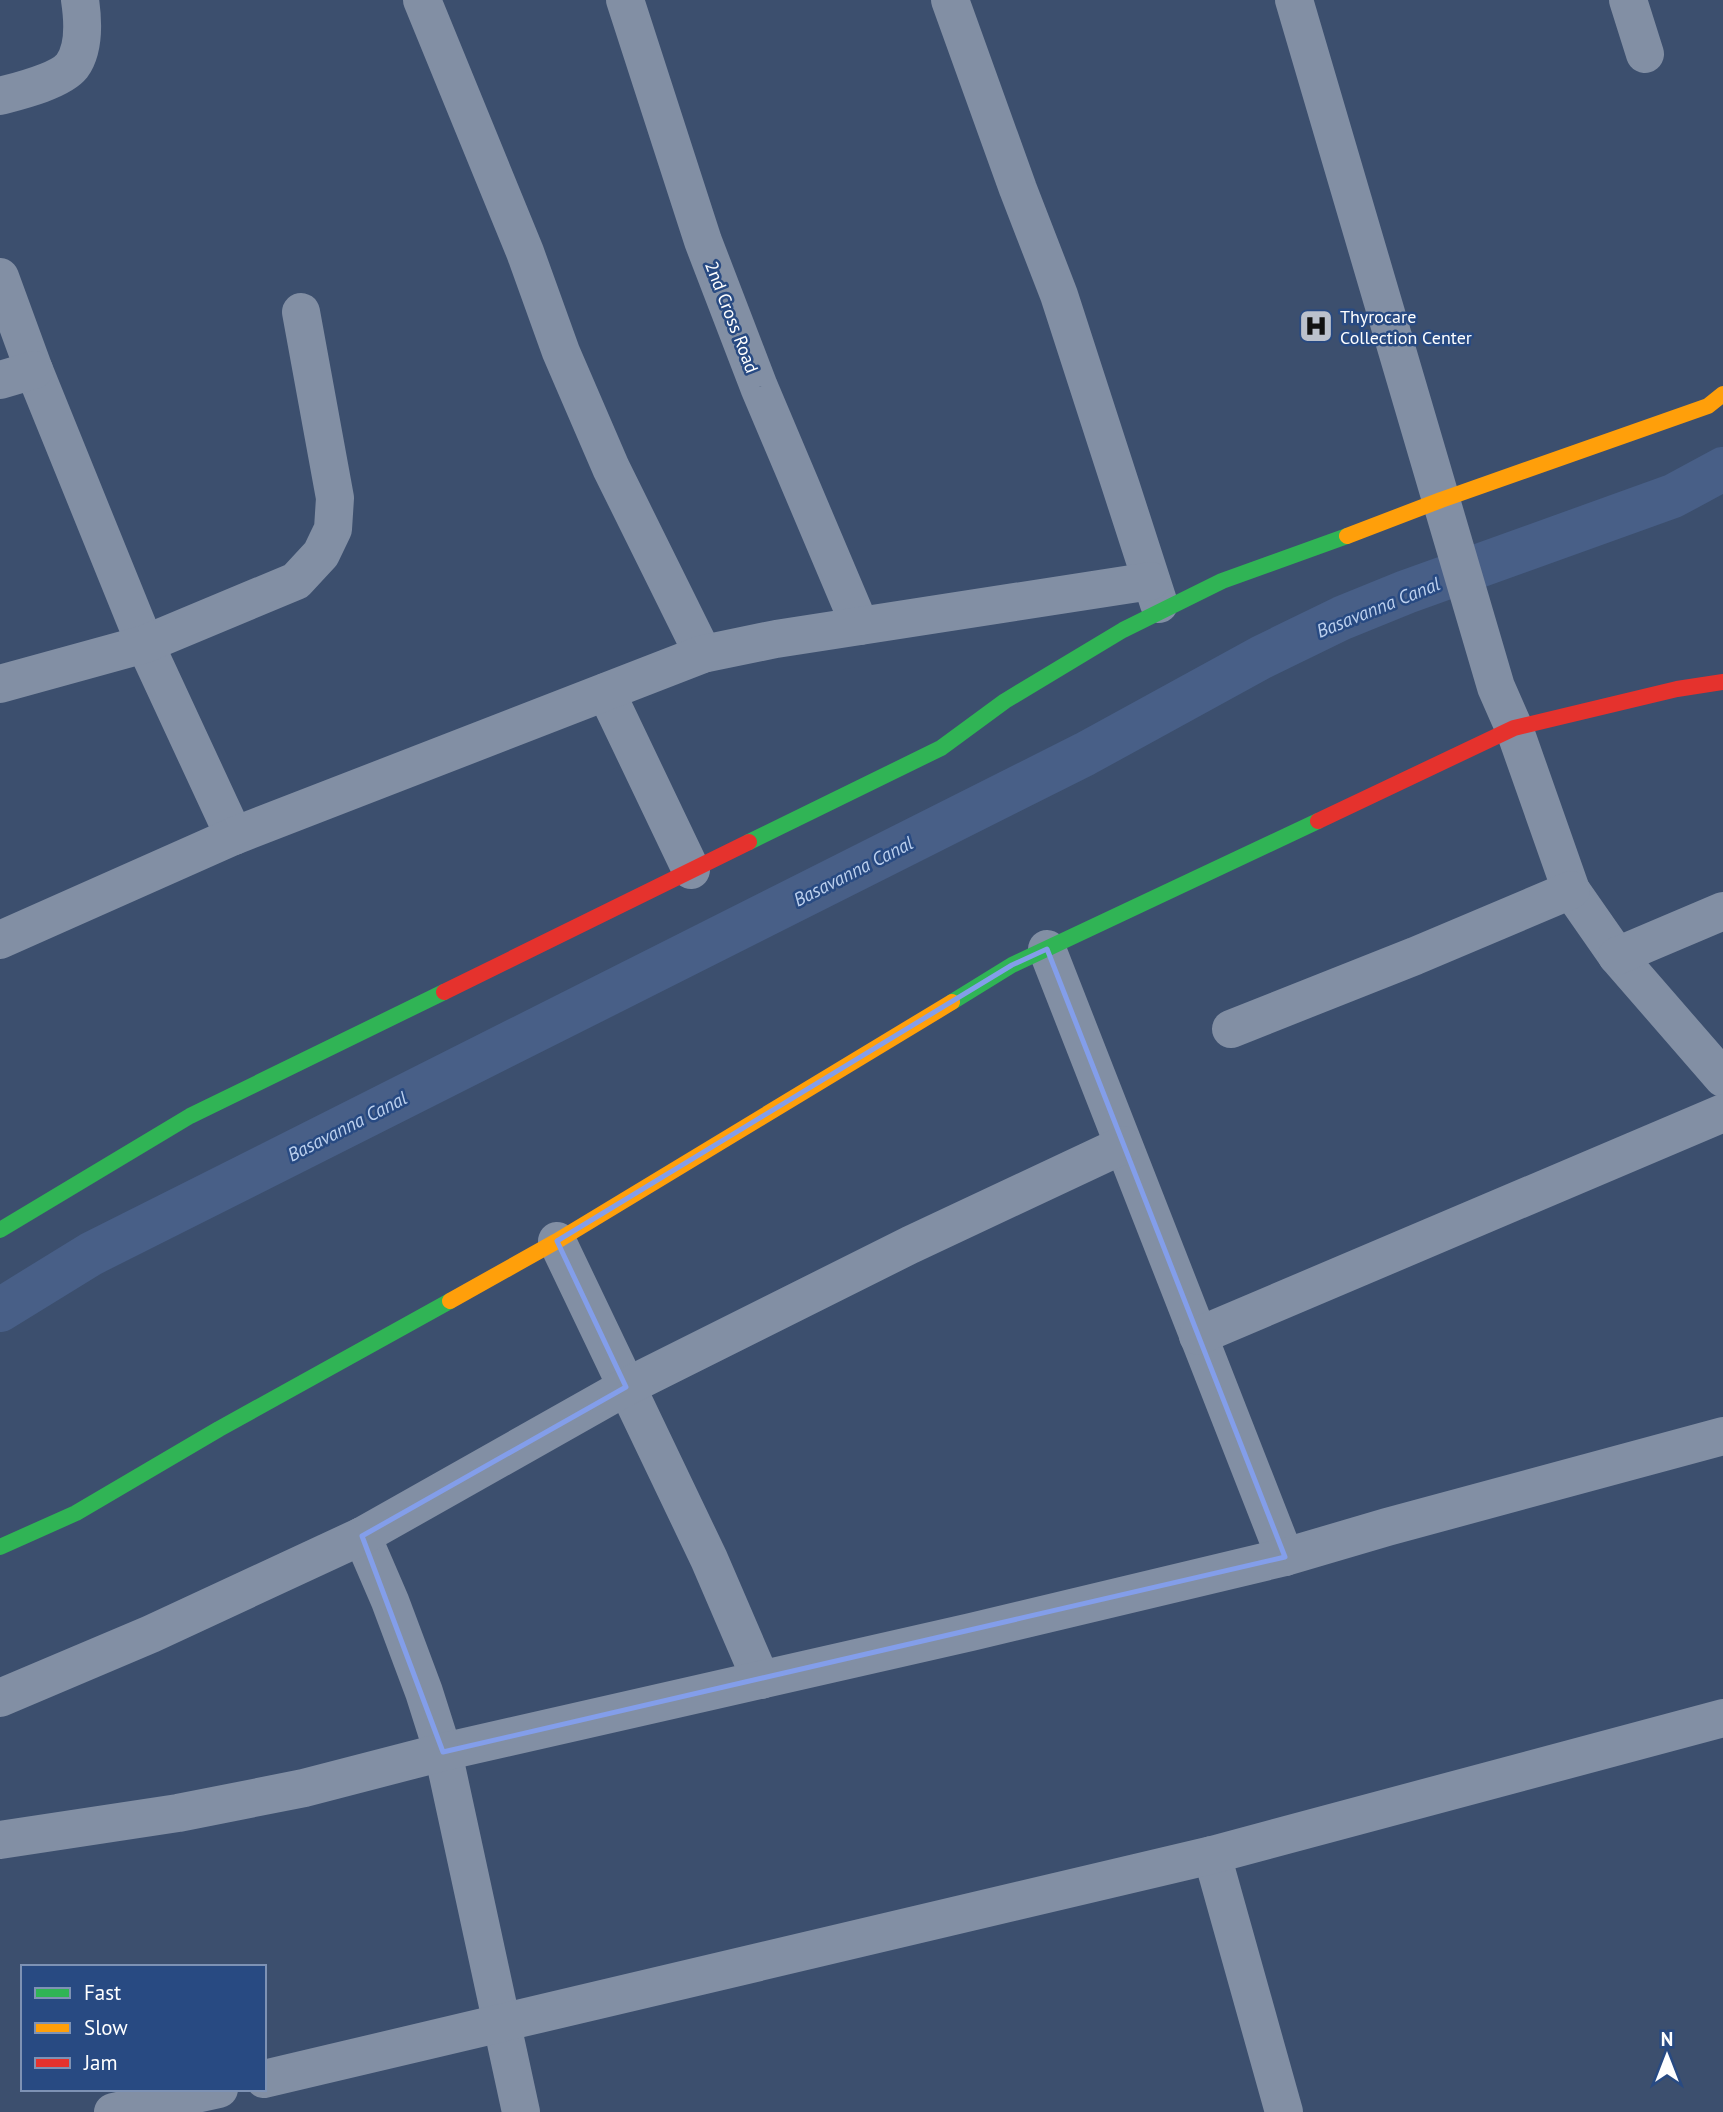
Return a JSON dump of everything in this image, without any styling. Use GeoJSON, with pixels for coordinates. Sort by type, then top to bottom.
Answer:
{"type":"FeatureCollection","features":[{"type":"Feature","properties":{"kind":"street"},"geometry":{"type":"LineString","coordinates":[[0,96],[57,76],[72,66],[81,44],[80,0]]}},
{"type":"Feature","properties":{"kind":"street"},"geometry":{"type":"LineString","coordinates":[[422,0],[525,252],[561,352],[611,468],[703,654]]}},
{"type":"Feature","properties":{"kind":"street","name":"2nd Cross Road"},"geometry":{"type":"LineString","coordinates":[[625,0],[703,241],[759,387],[860,625]]}},
{"type":"Feature","properties":{"kind":"street"},"geometry":{"type":"LineString","coordinates":[[950,0],[1059,295],[1156,595]]}},
{"type":"Feature","properties":{"kind":"street"},"geometry":{"type":"LineString","coordinates":[[1294,0],[1452,545],[1496,687],[1514,728],[1572,890],[1617,956],[1723,1078]]}},
{"type":"Feature","properties":{"kind":"street"},"geometry":{"type":"LineString","coordinates":[[1628,0],[1645,54]]}},
{"type":"Feature","properties":{"kind":"street"},"geometry":{"type":"LineString","coordinates":[[0,276],[17,375],[234,836]]}},
{"type":"Feature","properties":{"kind":"street"},"geometry":{"type":"LineString","coordinates":[[0,684],[145,644],[296,580],[321,554],[333,528],[335,498],[301,312]]}},
{"type":"Feature","properties":{"kind":"street"},"geometry":{"type":"LineString","coordinates":[[0,940],[234,836],[703,654],[860,625],[1156,595],[1222,580],[1708,406],[1723,394]]}},
{"type":"Feature","properties":{"kind":"street"},"geometry":{"type":"LineString","coordinates":[[0,1230],[190,1116],[941,748],[1005,701],[1123,630],[1156,595]]}},
{"type":"Feature","properties":{"kind":"street"},"geometry":{"type":"LineString","coordinates":[[0,1547],[76,1513],[219,1429],[557,1241],[1012,965],[1514,728],[1676,690],[1723,682]]}},
{"type":"Feature","properties":{"kind":"street"},"geometry":{"type":"LineString","coordinates":[[607,692],[691,870]]}},
{"type":"Feature","properties":{"kind":"street"},"geometry":{"type":"LineString","coordinates":[[1231,1029],[1572,890]]}},
{"type":"Feature","properties":{"kind":"street"},"geometry":{"type":"LineString","coordinates":[[1617,956],[1723,911]]}},
{"type":"Feature","properties":{"kind":"street"},"geometry":{"type":"LineString","coordinates":[[1047,949],[1285,1557]]}},
{"type":"Feature","properties":{"kind":"street"},"geometry":{"type":"LineString","coordinates":[[1198,1336],[1723,1113]]}},
{"type":"Feature","properties":{"kind":"street"},"geometry":{"type":"LineString","coordinates":[[0,1698],[151,1634],[362,1536],[626,1387],[910,1245],[1123,1145]]}},
{"type":"Feature","properties":{"kind":"street"},"geometry":{"type":"LineString","coordinates":[[557,1241],[704,1548],[761,1680]]}},
{"type":"Feature","properties":{"kind":"street"},"geometry":{"type":"LineString","coordinates":[[0,1840],[178,1813],[292,1791],[443,1752],[1285,1557],[1723,1436]]}},
{"type":"Feature","properties":{"kind":"street"},"geometry":{"type":"LineString","coordinates":[[362,1536],[405,1640],[443,1752],[521,2112]]}},
{"type":"Feature","properties":{"kind":"street"},"geometry":{"type":"LineString","coordinates":[[266,2079],[1212,1855],[1723,1718]]}},
{"type":"Feature","properties":{"kind":"street"},"geometry":{"type":"LineString","coordinates":[[1212,1855],[1284,2112]]}},
{"type":"Feature","properties":{"kind":"street"},"geometry":{"type":"LineString","coordinates":[[113,2112],[210,2091]]}},
{"type":"Feature","properties":{"kind":"highlighted area"},"geometry":{"type":"Polygon","coordinates":[[[1047,949],[1285,1557],[443,1752],[362,1536],[626,1387],[557,1241],[1012,965],[1047,949]]]}},
{"type":"Feature","properties":{"kind":"waterway","name":"Basavanna Canal"},"geometry":{"type":"LineString","coordinates":[[0,1310],[91,1254],[1085,754],[1262,657],[1342,618],[1406,592],[1673,496],[1723,469]]}},
{"type":"Feature","properties":{"kind":"traffic: fast"},"geometry":{"type":"LineString","coordinates":[[749,842],[941,748],[1005,701],[1123,630],[1222,581],[1347,536]]}},
{"type":"Feature","properties":{"kind":"traffic: fast"},"geometry":{"type":"LineString","coordinates":[[952,1002],[1012,965],[1318,821]]}},
{"type":"Feature","properties":{"kind":"traffic: fast"},"geometry":{"type":"LineString","coordinates":[[0,1230],[190,1116],[444,992]]}},
{"type":"Feature","properties":{"kind":"traffic: fast"},"geometry":{"type":"LineString","coordinates":[[0,1547],[76,1513],[219,1429],[450,1301]]}},
{"type":"Feature","properties":{"kind":"traffic: slow"},"geometry":{"type":"LineString","coordinates":[[1347,536],[1708,406],[1723,394]]}},
{"type":"Feature","properties":{"kind":"traffic: slow"},"geometry":{"type":"LineString","coordinates":[[450,1301],[557,1241],[952,1002]]}},
{"type":"Feature","properties":{"kind":"traffic: jam"},"geometry":{"type":"LineString","coordinates":[[1318,821],[1514,728],[1677,689],[1723,682]]}},
{"type":"Feature","properties":{"kind":"traffic: jam"},"geometry":{"type":"LineString","coordinates":[[444,992],[749,842]]}},
{"type":"Feature","properties":{"kind":"place","name":"Thyrocare Collection Center"},"geometry":{"type":"Point","coordinates":[1316,326]}}]}
